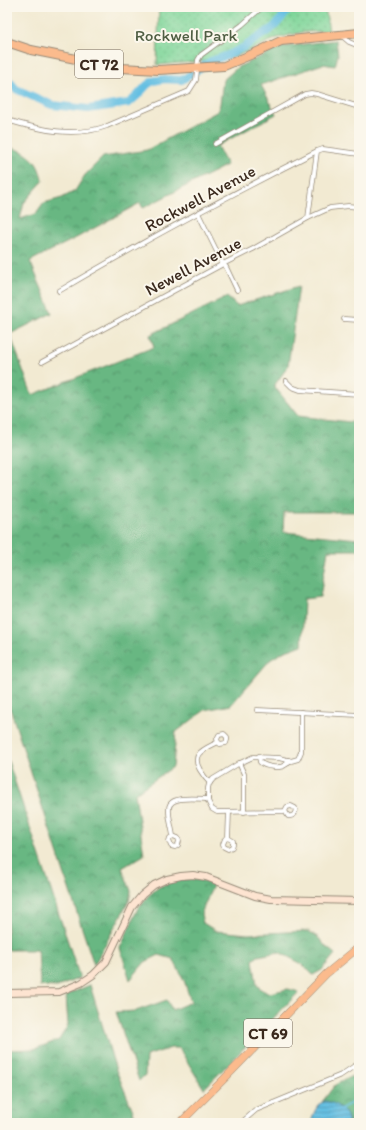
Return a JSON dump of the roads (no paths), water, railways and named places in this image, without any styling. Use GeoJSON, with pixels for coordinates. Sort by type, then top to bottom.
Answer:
{"type":"FeatureCollection","features":[{"type":"Feature","properties":{"kind":"highway","name":"CT 72"},"geometry":{"type":"LineString","coordinates":[[7,42],[31,50],[121,68],[158,70],[224,66],[255,54],[282,41],[359,33]]}},
{"type":"Feature","properties":{"kind":"main road"},"geometry":{"type":"LineString","coordinates":[[7,993],[59,992],[82,983],[93,975],[106,962],[132,906],[154,885],[167,879],[193,875],[206,877],[255,896],[271,899],[359,901]]}},
{"type":"Feature","properties":{"kind":"main road","name":"CT 69"},"geometry":{"type":"LineString","coordinates":[[180,1123],[326,974],[359,947]]}},
{"type":"Feature","properties":{"kind":"street"},"geometry":{"type":"LineString","coordinates":[[7,120],[33,127],[66,132],[96,130],[189,91],[196,80],[196,67],[201,55],[242,25],[262,7]]}},
{"type":"Feature","properties":{"kind":"street"},"geometry":{"type":"LineString","coordinates":[[341,35],[349,42],[359,46]]}},
{"type":"Feature","properties":{"kind":"street"},"geometry":{"type":"LineString","coordinates":[[215,144],[305,94],[317,94],[359,107]]}},
{"type":"Feature","properties":{"kind":"street","name":"Rockwell Avenue"},"geometry":{"type":"LineString","coordinates":[[59,290],[198,213],[317,151],[323,149],[359,154]]}},
{"type":"Feature","properties":{"kind":"street"},"geometry":{"type":"LineString","coordinates":[[308,218],[317,151]]}},
{"type":"Feature","properties":{"kind":"street","name":"Newell Avenue"},"geometry":{"type":"LineString","coordinates":[[42,362],[223,264],[254,249],[308,218],[330,208],[348,206],[359,207]]}},
{"type":"Feature","properties":{"kind":"street"},"geometry":{"type":"LineString","coordinates":[[198,213],[237,290]]}},
{"type":"Feature","properties":{"kind":"street"},"geometry":{"type":"LineString","coordinates":[[344,319],[359,320]]}},
{"type":"Feature","properties":{"kind":"street"},"geometry":{"type":"LineString","coordinates":[[286,381],[292,387],[300,390],[359,394]]}},
{"type":"Feature","properties":{"kind":"street"},"geometry":{"type":"LineString","coordinates":[[257,710],[359,715]]}},
{"type":"Feature","properties":{"kind":"street"},"geometry":{"type":"LineString","coordinates":[[285,811],[219,812],[214,810],[209,805],[208,788],[213,779],[239,763],[253,757],[259,756],[279,758],[293,761],[297,759],[301,753],[301,712]]}},
{"type":"Feature","properties":{"kind":"street"},"geometry":{"type":"LineString","coordinates":[[210,783],[204,777],[197,765],[196,759],[199,753],[218,742]]}},
{"type":"Feature","properties":{"kind":"street"},"geometry":{"type":"LineString","coordinates":[[259,756],[260,762],[266,766],[282,767],[286,765],[289,760]]}},
{"type":"Feature","properties":{"kind":"street"},"geometry":{"type":"LineString","coordinates":[[239,763],[244,774],[244,812]]}},
{"type":"Feature","properties":{"kind":"street"},"geometry":{"type":"LineString","coordinates":[[173,836],[169,810],[169,805],[171,802],[177,800],[208,799]]}},
{"type":"Feature","properties":{"kind":"street"},"geometry":{"type":"LineString","coordinates":[[228,838],[230,812]]}},
{"type":"Feature","properties":{"kind":"street"},"geometry":{"type":"LineString","coordinates":[[241,1123],[256,1110],[341,1075],[359,1063]]}},
{"type":"Feature","properties":{"kind":"water"},"geometry":{"type":"Polygon","coordinates":[[[325,1101],[333,1103],[341,1108],[347,1115],[348,1123],[311,1123],[317,1107],[325,1101]]]}},
{"type":"Feature","properties":{"kind":"waterway"},"geometry":{"type":"LineString","coordinates":[[7,78],[16,89],[52,105],[88,109],[129,103],[153,81],[164,79],[182,80],[211,61],[244,47],[274,27],[291,7]]}},
{"type":"Feature","properties":{"kind":"waterway"},"geometry":{"type":"LineString","coordinates":[[340,1109],[359,1099]]}},
{"type":"Feature","properties":{"kind":"waterway"},"geometry":{"type":"LineString","coordinates":[[356,1101],[359,1107]]}},
{"type":"Feature","properties":{"kind":"park label","name":"Rockwell Park"},"geometry":{"type":"Point","coordinates":[186,35]}}]}
